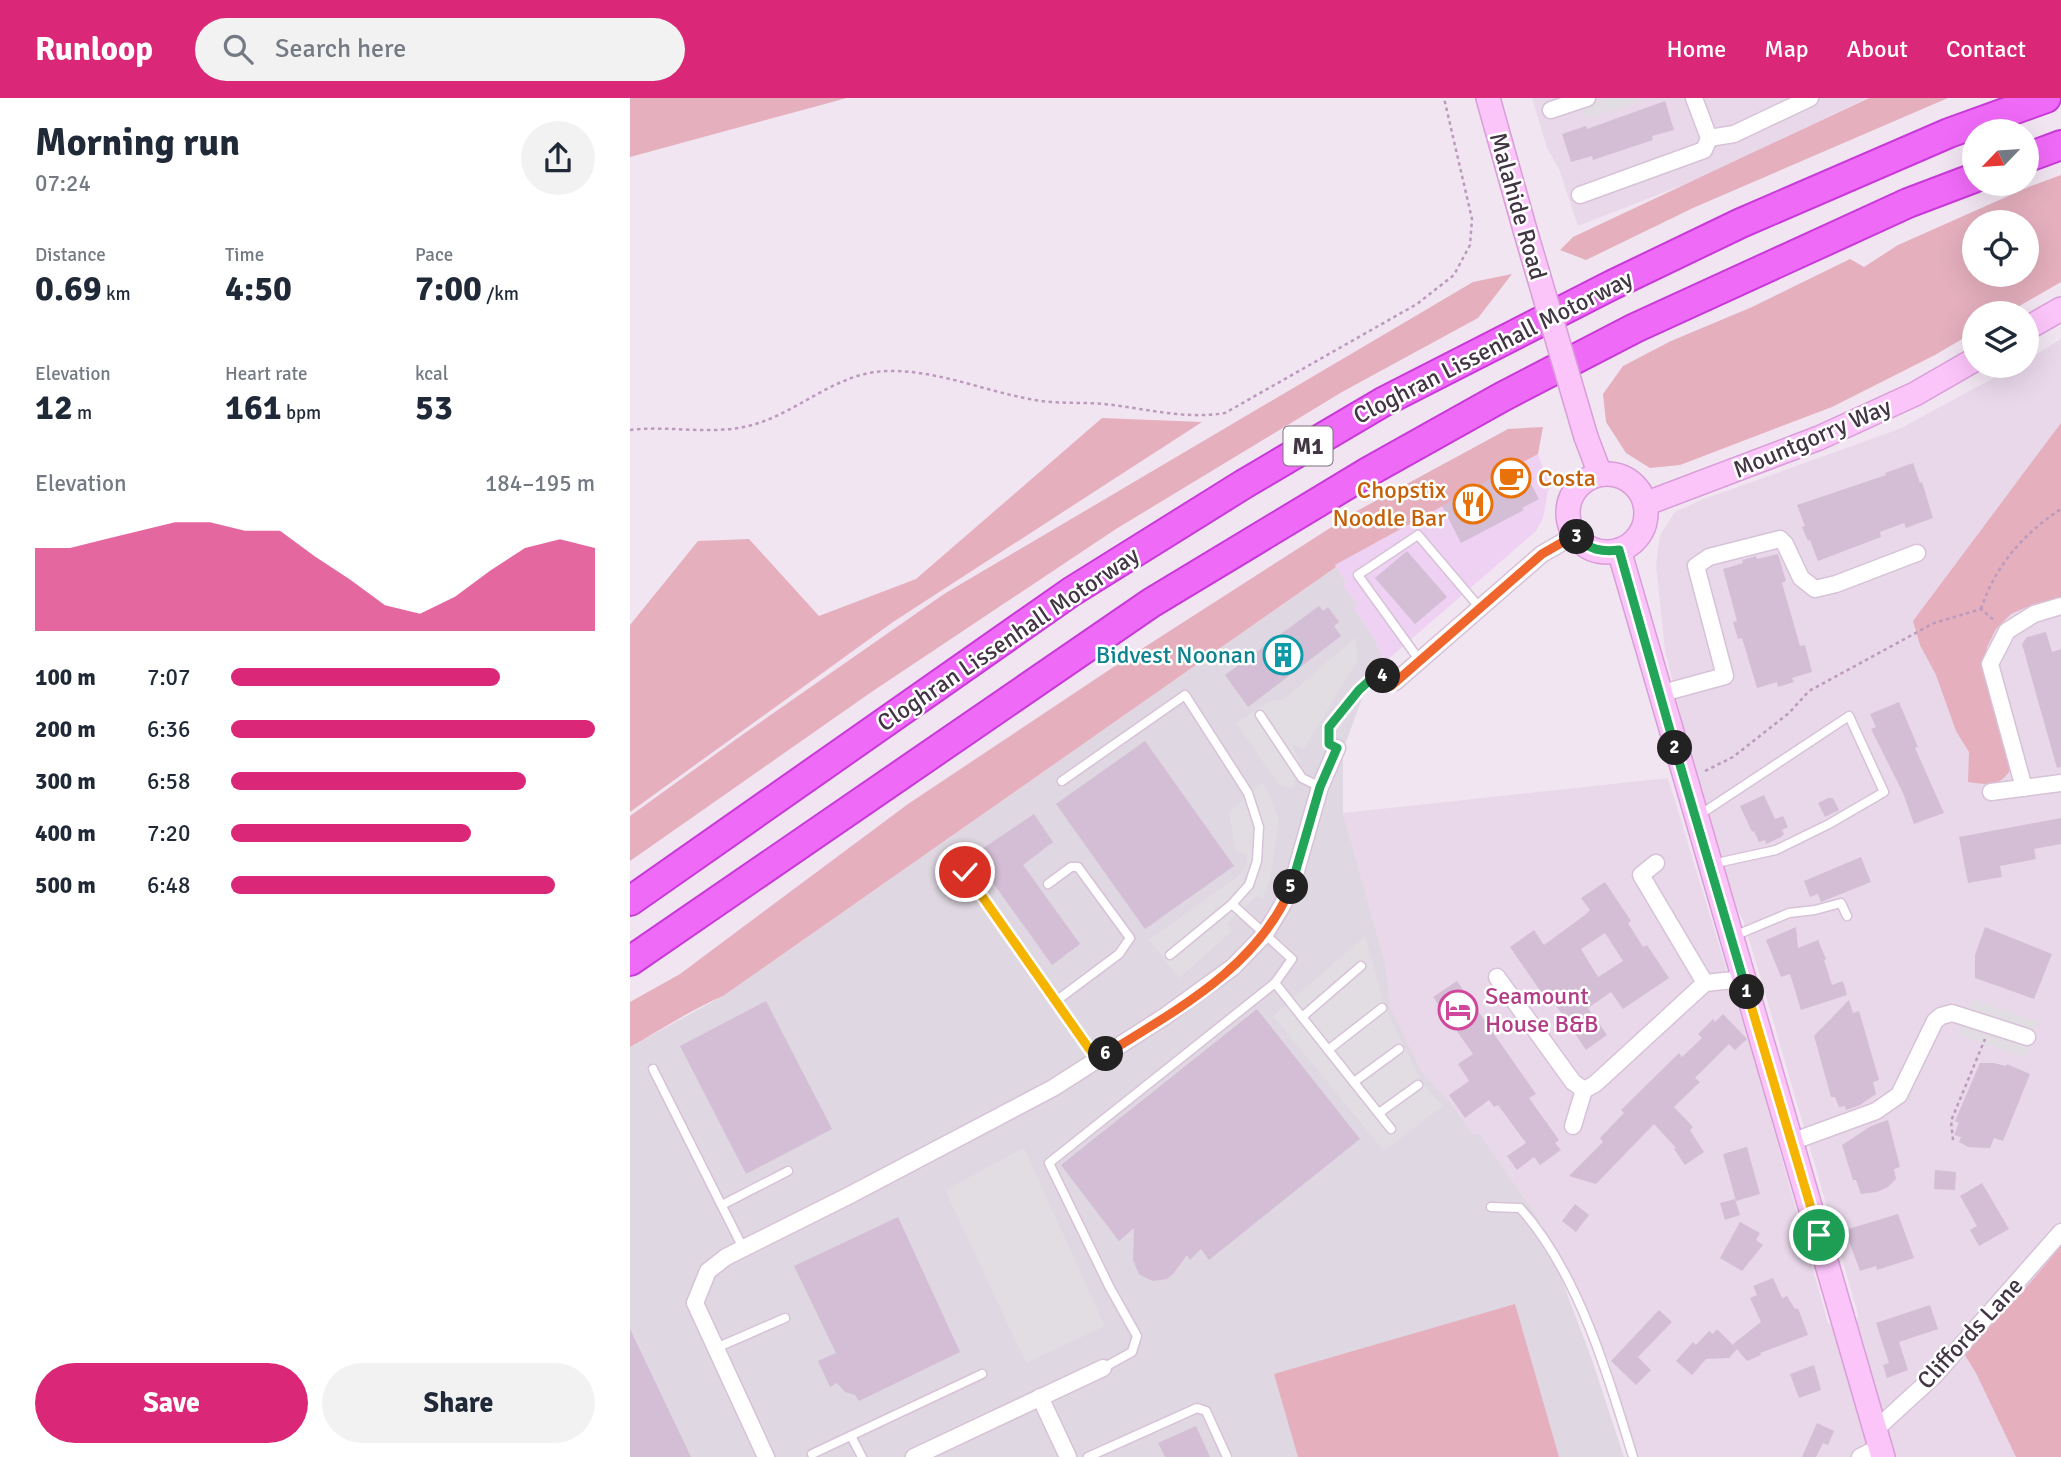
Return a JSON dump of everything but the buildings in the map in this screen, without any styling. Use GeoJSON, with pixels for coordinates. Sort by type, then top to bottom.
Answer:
{"type":"FeatureCollection","features":[{"type":"Feature","properties":{"kind":"highway","name":"Cloghran Lissenhall Motorway"},"geometry":{"type":"LineString","coordinates":[[630,901],[1071,592],[1382,402],[1741,223],[1949,133],[2046,98]]}},
{"type":"Feature","properties":{"kind":"highway"},"geometry":{"type":"LineString","coordinates":[[2039,153],[2061,145]]}},
{"type":"Feature","properties":{"kind":"highway","name":"Cloghran Lissenhall Motorway"},"geometry":{"type":"LineString","coordinates":[[630,961],[1151,603],[1368,472],[1502,397],[1635,328],[1908,203],[1962,183]]}},
{"type":"Feature","properties":{"kind":"main road","name":"Malahide Road"},"geometry":{"type":"LineString","coordinates":[[1488,98],[1586,437],[1600,474]]}},
{"type":"Feature","properties":{"kind":"main road"},"geometry":{"type":"LineString","coordinates":[[2039,322],[2061,309]]}},
{"type":"Feature","properties":{"kind":"main road","name":"Mountgorry Way"},"geometry":{"type":"LineString","coordinates":[[1645,505],[1819,438],[1915,394],[1962,367]]}},
{"type":"Feature","properties":{"kind":"main road"},"geometry":{"type":"LineString","coordinates":[[1600,474],[1612,474],[1633,484],[1641,493],[1645,505],[1643,527],[1637,537],[1619,550],[1607,552],[1583,544],[1575,535],[1568,514],[1574,493],[1581,484],[1600,474]]}},
{"type":"Feature","properties":{"kind":"main road"},"geometry":{"type":"LineString","coordinates":[[1619,550],[1791,1142],[1874,1448]]}},
{"type":"Feature","properties":{"kind":"street"},"geometry":{"type":"LineString","coordinates":[[1551,110],[1587,98]]}},
{"type":"Feature","properties":{"kind":"street"},"geometry":{"type":"LineString","coordinates":[[1580,195],[1704,150],[1709,138],[1695,98]]}},
{"type":"Feature","properties":{"kind":"street"},"geometry":{"type":"LineString","coordinates":[[1709,138],[1734,134],[1776,105],[1810,98]]}},
{"type":"Feature","properties":{"kind":"street"},"geometry":{"type":"LineString","coordinates":[[1395,682],[1542,554],[1575,535]]}},
{"type":"Feature","properties":{"kind":"street"},"geometry":{"type":"LineString","coordinates":[[1659,694],[1725,676],[1696,566],[1709,557],[1780,539],[1801,578],[1815,589],[1836,584],[1917,553]]}},
{"type":"Feature","properties":{"kind":"street"},"geometry":{"type":"LineString","coordinates":[[2024,788],[1990,664],[2007,631],[2034,614],[2061,606]]}},
{"type":"Feature","properties":{"kind":"street"},"geometry":{"type":"LineString","coordinates":[[766,1457],[695,1303],[708,1271],[726,1257],[1053,1088],[1164,1017],[1233,967],[1265,934],[1290,889],[1320,787],[1337,748]]}},
{"type":"Feature","properties":{"kind":"street"},"geometry":{"type":"LineString","coordinates":[[1991,792],[2061,783]]}},
{"type":"Feature","properties":{"kind":"street"},"geometry":{"type":"LineString","coordinates":[[1656,863],[1641,875],[1705,983]]}},
{"type":"Feature","properties":{"kind":"street"},"geometry":{"type":"LineString","coordinates":[[1497,977],[1573,1082],[1584,1090]]}},
{"type":"Feature","properties":{"kind":"street"},"geometry":{"type":"LineString","coordinates":[[1573,1126],[1584,1090],[1595,1084],[1705,983],[1744,979]]}},
{"type":"Feature","properties":{"kind":"street"},"geometry":{"type":"LineString","coordinates":[[1791,1142],[1876,1111],[1899,1096],[1935,1021],[1941,1016],[1952,1013],[2027,1037]]}},
{"type":"Feature","properties":{"kind":"street","name":"Cliffords Lane"},"geometry":{"type":"LineString","coordinates":[[1874,1448],[2061,1232]]}},
{"type":"Feature","properties":{"kind":"street"},"geometry":{"type":"LineString","coordinates":[[914,1457],[1103,1368]]}},
{"type":"Feature","properties":{"kind":"street"},"geometry":{"type":"LineString","coordinates":[[1040,1397],[1068,1457]]}},
{"type":"Feature","properties":{"kind":"lane"},"geometry":{"type":"LineString","coordinates":[[1420,661],[1359,575],[1418,535],[1480,608]]}},
{"type":"Feature","properties":{"kind":"lane"},"geometry":{"type":"LineString","coordinates":[[1062,782],[1185,695],[1248,793],[1259,827],[1257,861],[1249,885],[1232,904],[1170,955]]}},
{"type":"Feature","properties":{"kind":"lane"},"geometry":{"type":"LineString","coordinates":[[1260,715],[1302,778],[1320,787]]}},
{"type":"Feature","properties":{"kind":"lane"},"geometry":{"type":"LineString","coordinates":[[1694,811],[1707,810],[1849,716],[1884,792],[1829,824],[1776,850],[1710,865]]}},
{"type":"Feature","properties":{"kind":"lane"},"geometry":{"type":"LineString","coordinates":[[1048,884],[1071,867],[1078,867],[1130,938],[1119,954],[1056,1001]]}},
{"type":"Feature","properties":{"kind":"lane"},"geometry":{"type":"LineString","coordinates":[[965,872],[1097,1060]]}},
{"type":"Feature","properties":{"kind":"lane"},"geometry":{"type":"LineString","coordinates":[[1731,937],[1789,913],[1841,903],[1847,916]]}},
{"type":"Feature","properties":{"kind":"lane"},"geometry":{"type":"LineString","coordinates":[[1103,1368],[1132,1352],[1137,1336],[1110,1288],[1049,1163],[1275,984],[1292,959],[1232,904]]}},
{"type":"Feature","properties":{"kind":"lane"},"geometry":{"type":"LineString","coordinates":[[1302,1017],[1361,965]]}},
{"type":"Feature","properties":{"kind":"lane"},"geometry":{"type":"LineString","coordinates":[[1275,984],[1391,1129]]}},
{"type":"Feature","properties":{"kind":"lane"},"geometry":{"type":"LineString","coordinates":[[1328,1050],[1382,1008]]}},
{"type":"Feature","properties":{"kind":"lane"},"geometry":{"type":"LineString","coordinates":[[1354,1082],[1399,1048]]}},
{"type":"Feature","properties":{"kind":"lane"},"geometry":{"type":"LineString","coordinates":[[653,1069],[743,1248]]}},
{"type":"Feature","properties":{"kind":"lane"},"geometry":{"type":"LineString","coordinates":[[1379,1113],[1418,1084]]}},
{"type":"Feature","properties":{"kind":"lane"},"geometry":{"type":"LineString","coordinates":[[722,1205],[789,1171]]}},
{"type":"Feature","properties":{"kind":"lane"},"geometry":{"type":"LineString","coordinates":[[1491,1207],[1520,1208],[1536,1225],[1558,1261],[1594,1338],[1633,1457]]}},
{"type":"Feature","properties":{"kind":"lane"},"geometry":{"type":"LineString","coordinates":[[716,1348],[785,1318]]}},
{"type":"Feature","properties":{"kind":"lane"},"geometry":{"type":"LineString","coordinates":[[812,1454],[982,1374]]}},
{"type":"Feature","properties":{"kind":"lane"},"geometry":{"type":"LineString","coordinates":[[1088,1457],[1196,1408],[1206,1411],[1227,1457]]}},
{"type":"Feature","properties":{"kind":"lane"},"geometry":{"type":"LineString","coordinates":[[851,1436],[862,1457]]}},
{"type":"Feature","properties":{"kind":"path"},"geometry":{"type":"LineString","coordinates":[[630,430],[723,430],[752,425],[783,414],[838,383],[863,373],[890,370],[1034,400],[1103,404],[1203,417],[1225,413],[1417,304],[1454,275],[1470,245],[1472,219],[1444,98]]}},
{"type":"Feature","properties":{"kind":"path"},"geometry":{"type":"LineString","coordinates":[[1981,609],[1992,580],[2003,563],[2034,528],[2061,509]]}},
{"type":"Feature","properties":{"kind":"path"},"geometry":{"type":"LineString","coordinates":[[1981,609],[2007,631]]}},
{"type":"Feature","properties":{"kind":"path"},"geometry":{"type":"LineString","coordinates":[[1684,779],[1733,757],[1789,713],[1809,691],[1934,624],[1981,609]]}},
{"type":"Feature","properties":{"kind":"path"},"geometry":{"type":"LineString","coordinates":[[1337,748],[1329,744],[1329,727],[1359,690],[1379,672],[1391,686],[1395,682]]}},
{"type":"Feature","properties":{"kind":"path"},"geometry":{"type":"LineString","coordinates":[[1954,1140],[1951,1121],[1990,1025]]}},
{"type":"Feature","properties":{"kind":"shaded area"},"geometry":{"type":"Polygon","coordinates":[[[630,98],[847,98],[630,157],[630,98]]]}},
{"type":"Feature","properties":{"kind":"shaded area"},"geometry":{"type":"Polygon","coordinates":[[[1532,98],[1867,98],[1703,177],[1578,226],[1559,169],[1547,148],[1532,98]]]}},
{"type":"Feature","properties":{"kind":"shaded area"},"geometry":{"type":"Polygon","coordinates":[[[1610,98],[1633,98],[1635,103],[1586,119],[1582,107],[1610,98]]]}},
{"type":"Feature","properties":{"kind":"shaded area"},"geometry":{"type":"Polygon","coordinates":[[[1869,98],[1948,98],[1693,208],[1586,260],[1560,250],[1573,237],[1869,98]]]}},
{"type":"Feature","properties":{"kind":"shaded area"},"geometry":{"type":"Polygon","coordinates":[[[2061,175],[2061,282],[2028,301],[1962,301],[1962,339],[1935,355],[1832,407],[1680,465],[1650,468],[1626,453],[1606,422],[1603,394],[1623,366],[1671,341],[1752,307],[1850,259],[1864,267],[1898,245],[1962,217],[1962,287],[2039,287],[2039,210],[1977,210],[2008,196],[2039,196],[2039,183],[2061,175]]]}},
{"type":"Feature","properties":{"kind":"shaded area"},"geometry":{"type":"Polygon","coordinates":[[[1512,274],[1478,318],[1342,392],[1116,529],[870,693],[630,861],[630,816],[944,594],[1473,282],[1512,274]]]}},
{"type":"Feature","properties":{"kind":"shaded area"},"geometry":{"type":"Polygon","coordinates":[[[2061,339],[2061,1457],[1894,1457],[1855,1334],[1858,1314],[1761,979],[1743,920],[1734,905],[1696,778],[1665,650],[1656,565],[1660,535],[1675,512],[1701,500],[1899,429],[1994,378],[2039,378],[2039,353],[2061,339]]]}},
{"type":"Feature","properties":{"kind":"shaded area"},"geometry":{"type":"Polygon","coordinates":[[[1102,418],[1202,422],[893,622],[630,812],[630,625],[698,541],[749,539],[819,616],[916,579],[1102,418]]]}},
{"type":"Feature","properties":{"kind":"shaded area"},"geometry":{"type":"Polygon","coordinates":[[[2061,423],[2061,598],[2034,604],[2011,614],[1996,629],[1987,647],[1983,665],[2011,769],[1998,782],[1968,782],[1969,752],[1956,731],[1936,675],[1920,645],[1913,621],[2061,423]]]}},
{"type":"Feature","properties":{"kind":"shaded area"},"geometry":{"type":"Polygon","coordinates":[[[1543,427],[1538,454],[1335,565],[1336,567],[723,996],[630,1047],[630,1002],[680,974],[908,804],[1112,668],[1355,512],[1508,429],[1543,427]]]}},
{"type":"Feature","properties":{"kind":"shaded area"},"geometry":{"type":"Polygon","coordinates":[[[1538,454],[1549,485],[1543,518],[1536,531],[1385,662],[1372,635],[1355,610],[1357,604],[1342,585],[1346,582],[1335,565],[1538,454]]]}},
{"type":"Feature","properties":{"kind":"shaded area"},"geometry":{"type":"Polygon","coordinates":[[[1336,567],[1346,582],[1343,585],[1357,604],[1355,610],[1372,635],[1385,662],[1370,677],[1343,750],[1343,813],[1385,963],[1391,1009],[1422,1072],[1450,1102],[1473,1135],[1479,1133],[1539,1219],[1592,1360],[1624,1457],[630,1457],[630,1047],[723,996],[1336,567]]]}},
{"type":"Feature","properties":{"kind":"shaded area"},"geometry":{"type":"Polygon","coordinates":[[[1356,637],[1357,661],[1303,750],[1292,744],[1300,762],[1292,789],[1279,785],[1236,723],[1272,700],[1283,700],[1356,637]]]}},
{"type":"Feature","properties":{"kind":"shaded area"},"geometry":{"type":"Polygon","coordinates":[[[1668,778],[1755,1063],[1828,1323],[1831,1325],[1872,1457],[1634,1457],[1609,1361],[1539,1219],[1479,1133],[1473,1136],[1450,1102],[1422,1072],[1391,1009],[1385,963],[1343,813],[1668,778]]]}},
{"type":"Feature","properties":{"kind":"shaded area"},"geometry":{"type":"Polygon","coordinates":[[[1264,782],[1279,819],[1270,879],[1263,899],[1257,896],[1227,923],[1232,931],[1179,978],[1149,940],[1237,877],[1247,865],[1246,854],[1236,852],[1229,812],[1264,782]]]}},
{"type":"Feature","properties":{"kind":"shaded area"},"geometry":{"type":"Polygon","coordinates":[[[1365,936],[1385,1007],[1422,1083],[1443,1106],[1384,1151],[1273,1016],[1365,936]]]}},
{"type":"Feature","properties":{"kind":"shaded area"},"geometry":{"type":"Polygon","coordinates":[[[1972,999],[2037,1021],[2026,1057],[1959,1035],[1972,999]]]}},
{"type":"Feature","properties":{"kind":"shaded area"},"geometry":{"type":"Polygon","coordinates":[[[1024,1148],[1105,1326],[1026,1363],[945,1190],[1024,1148]]]}},
{"type":"Feature","properties":{"kind":"shaded area"},"geometry":{"type":"Polygon","coordinates":[[[2061,1246],[2061,1457],[2016,1457],[1976,1373],[1963,1352],[2018,1297],[2061,1246]]]}},
{"type":"Feature","properties":{"kind":"shaded area"},"geometry":{"type":"Polygon","coordinates":[[[1515,1304],[1559,1457],[1298,1457],[1274,1374],[1515,1304]]]}},
{"type":"Feature","properties":{"kind":"place","name":"Costa"},"geometry":{"type":"Point","coordinates":[1511,478]}},
{"type":"Feature","properties":{"kind":"place","name":"Chopstix Noodle Bar"},"geometry":{"type":"Point","coordinates":[1473,504]}},
{"type":"Feature","properties":{"kind":"place","name":"Bidvest Noonan"},"geometry":{"type":"Point","coordinates":[1283,655]}},
{"type":"Feature","properties":{"kind":"place","name":"Seamount House B&B"},"geometry":{"type":"Point","coordinates":[1458,1010]}},
{"type":"Feature","properties":{"kind":"route"},"geometry":{"type":"LineString","coordinates":[[965,872],[1097,1060],[1164,1017],[1233,967],[1265,934],[1290,889],[1320,787],[1337,748],[1329,744],[1329,727],[1359,690],[1379,672],[1391,686],[1542,554],[1575,535],[1583,544],[1595,550],[1619,550],[1819,1235]]}}]}
